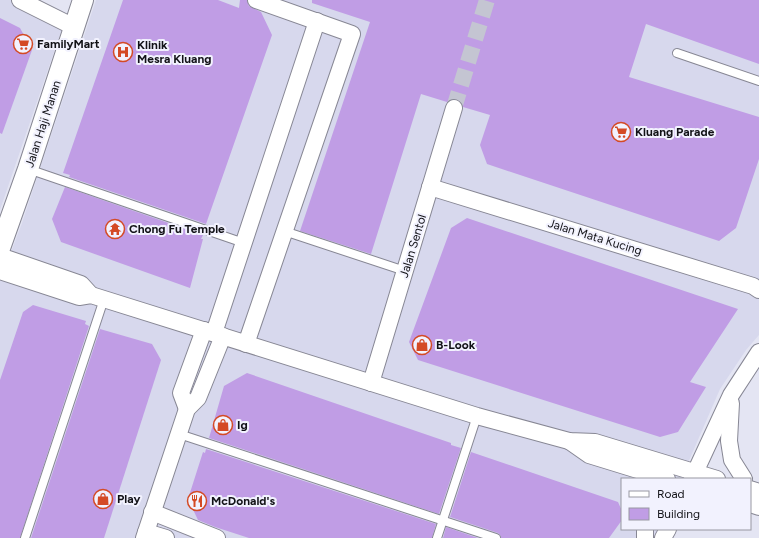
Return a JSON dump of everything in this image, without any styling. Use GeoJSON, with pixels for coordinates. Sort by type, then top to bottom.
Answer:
{"type":"FeatureCollection","features":[{"type":"Feature","properties":{"kind":"street"},"geometry":{"type":"LineString","coordinates":[[20,0],[74,26]]}},
{"type":"Feature","properties":{"kind":"street","name":"Jalan Haji Manan"},"geometry":{"type":"LineString","coordinates":[[0,248],[28,169],[83,0]]}},
{"type":"Feature","properties":{"kind":"street"},"geometry":{"type":"LineString","coordinates":[[246,344],[352,34],[256,0]]}},
{"type":"Feature","properties":{"kind":"street"},"geometry":{"type":"LineString","coordinates":[[166,538],[145,535],[187,408],[181,393],[213,333],[318,21]]}},
{"type":"Feature","properties":{"kind":"street","name":"Jalan Sentol"},"geometry":{"type":"LineString","coordinates":[[371,383],[454,108]]}},
{"type":"Feature","properties":{"kind":"street","name":"Jalan Mata Kucing"},"geometry":{"type":"LineString","coordinates":[[430,187],[757,286]]}},
{"type":"Feature","properties":{"kind":"street"},"geometry":{"type":"LineString","coordinates":[[0,256],[81,284],[98,297]]}},
{"type":"Feature","properties":{"kind":"street"},"geometry":{"type":"LineString","coordinates":[[0,271],[79,297],[98,297],[477,416],[569,442],[595,442],[694,476],[709,478]]}},
{"type":"Feature","properties":{"kind":"street"},"geometry":{"type":"LineString","coordinates":[[694,476],[731,395],[759,352]]}},
{"type":"Feature","properties":{"kind":"street"},"geometry":{"type":"LineString","coordinates":[[731,395],[729,441],[732,460],[743,478]]}},
{"type":"Feature","properties":{"kind":"street"},"geometry":{"type":"LineString","coordinates":[[569,442],[589,455],[628,472],[661,478]]}},
{"type":"Feature","properties":{"kind":"street"},"geometry":{"type":"LineString","coordinates":[[751,491],[756,503]]}},
{"type":"Feature","properties":{"kind":"street"},"geometry":{"type":"LineString","coordinates":[[152,512],[217,538]]}},
{"type":"Feature","properties":{"kind":"lane"},"geometry":{"type":"LineString","coordinates":[[677,53],[759,81]]}},
{"type":"Feature","properties":{"kind":"lane"},"geometry":{"type":"LineString","coordinates":[[28,169],[244,243]]}},
{"type":"Feature","properties":{"kind":"lane"},"geometry":{"type":"LineString","coordinates":[[284,231],[405,271]]}},
{"type":"Feature","properties":{"kind":"lane"},"geometry":{"type":"LineString","coordinates":[[25,538],[98,297]]}},
{"type":"Feature","properties":{"kind":"lane"},"geometry":{"type":"LineString","coordinates":[[437,538],[477,416]]}},
{"type":"Feature","properties":{"kind":"lane"},"geometry":{"type":"LineString","coordinates":[[178,434],[443,522],[496,538]]}},
{"type":"Feature","properties":{"kind":"shaded area"},"geometry":{"type":"Polygon","coordinates":[[[0,0],[38,0],[67,14],[0,210],[0,0]]]}},
{"type":"Feature","properties":{"kind":"shaded area"},"geometry":{"type":"Polygon","coordinates":[[[96,0],[759,0],[759,335],[746,350],[720,389],[681,478],[621,478],[621,530],[659,530],[655,538],[0,538],[0,281],[22,223],[96,0]]]}},
{"type":"Feature","properties":{"kind":"building"},"geometry":{"type":"Polygon","coordinates":[[[123,0],[218,0],[239,8],[240,0],[247,0],[249,6],[261,12],[272,35],[206,224],[69,177],[70,175],[63,173],[123,0]]]}},
{"type":"Feature","properties":{"kind":"building"},"geometry":{"type":"Polygon","coordinates":[[[312,0],[759,0],[759,64],[646,24],[629,77],[759,117],[759,159],[736,228],[719,241],[487,164],[480,145],[490,115],[463,107],[461,102],[456,99],[451,99],[447,102],[421,94],[371,254],[300,231],[370,22],[312,3],[312,0]]]}},
{"type":"Feature","properties":{"kind":"building"},"geometry":{"type":"Polygon","coordinates":[[[0,18],[20,28],[32,50],[2,134],[0,133],[0,18]]]}},
{"type":"Feature","properties":{"kind":"building","name":"Chong Fu Temple"},"geometry":{"type":"Polygon","coordinates":[[[65,187],[203,235],[190,288],[61,242],[52,219],[65,187]]]}},
{"type":"Feature","properties":{"kind":"building"},"geometry":{"type":"Polygon","coordinates":[[[467,218],[738,309],[690,382],[706,387],[678,432],[660,437],[418,360],[409,342],[451,228],[467,218]]]}},
{"type":"Feature","properties":{"kind":"building"},"geometry":{"type":"Polygon","coordinates":[[[33,305],[86,321],[85,324],[89,326],[20,538],[0,538],[0,380],[23,312],[33,305]]]}},
{"type":"Feature","properties":{"kind":"building"},"geometry":{"type":"Polygon","coordinates":[[[100,329],[152,344],[161,360],[104,538],[31,538],[100,329]]]}},
{"type":"Feature","properties":{"kind":"building"},"geometry":{"type":"Polygon","coordinates":[[[247,373],[451,443],[451,445],[461,448],[439,514],[209,438],[224,386],[247,373]]]}},
{"type":"Feature","properties":{"kind":"building"},"geometry":{"type":"Polygon","coordinates":[[[206,449],[436,524],[432,538],[249,538],[215,527],[198,520],[188,499],[203,452],[205,453],[206,449]]]}},
{"type":"Feature","properties":{"kind":"building"},"geometry":{"type":"Polygon","coordinates":[[[471,452],[618,502],[621,509],[621,521],[609,538],[501,538],[498,533],[450,517],[471,452]]]}},
{"type":"Feature","properties":{"kind":"building"},"geometry":{"type":"Polygon","coordinates":[[[446,527],[478,538],[443,538],[446,527]]]}},
{"type":"Feature","properties":{"kind":"tunnel"},"geometry":{"type":"LineString","coordinates":[[454,108],[487,0]]}},
{"type":"Feature","properties":{"kind":"place","name":"FamilyMart"},"geometry":{"type":"Point","coordinates":[23,44]}},
{"type":"Feature","properties":{"kind":"place","name":"Klinik Mesra Kluang"},"geometry":{"type":"Point","coordinates":[123,52]}},
{"type":"Feature","properties":{"kind":"place","name":"Kluang Parade"},"geometry":{"type":"Point","coordinates":[621,132]}},
{"type":"Feature","properties":{"kind":"place","name":"Chong Fu Temple"},"geometry":{"type":"Point","coordinates":[115,229]}},
{"type":"Feature","properties":{"kind":"place","name":"B-Look"},"geometry":{"type":"Point","coordinates":[422,345]}},
{"type":"Feature","properties":{"kind":"place","name":"Ig"},"geometry":{"type":"Point","coordinates":[223,425]}},
{"type":"Feature","properties":{"kind":"place","name":"Play"},"geometry":{"type":"Point","coordinates":[103,499]}},
{"type":"Feature","properties":{"kind":"place","name":"McDonald's"},"geometry":{"type":"Point","coordinates":[197,501]}}]}
